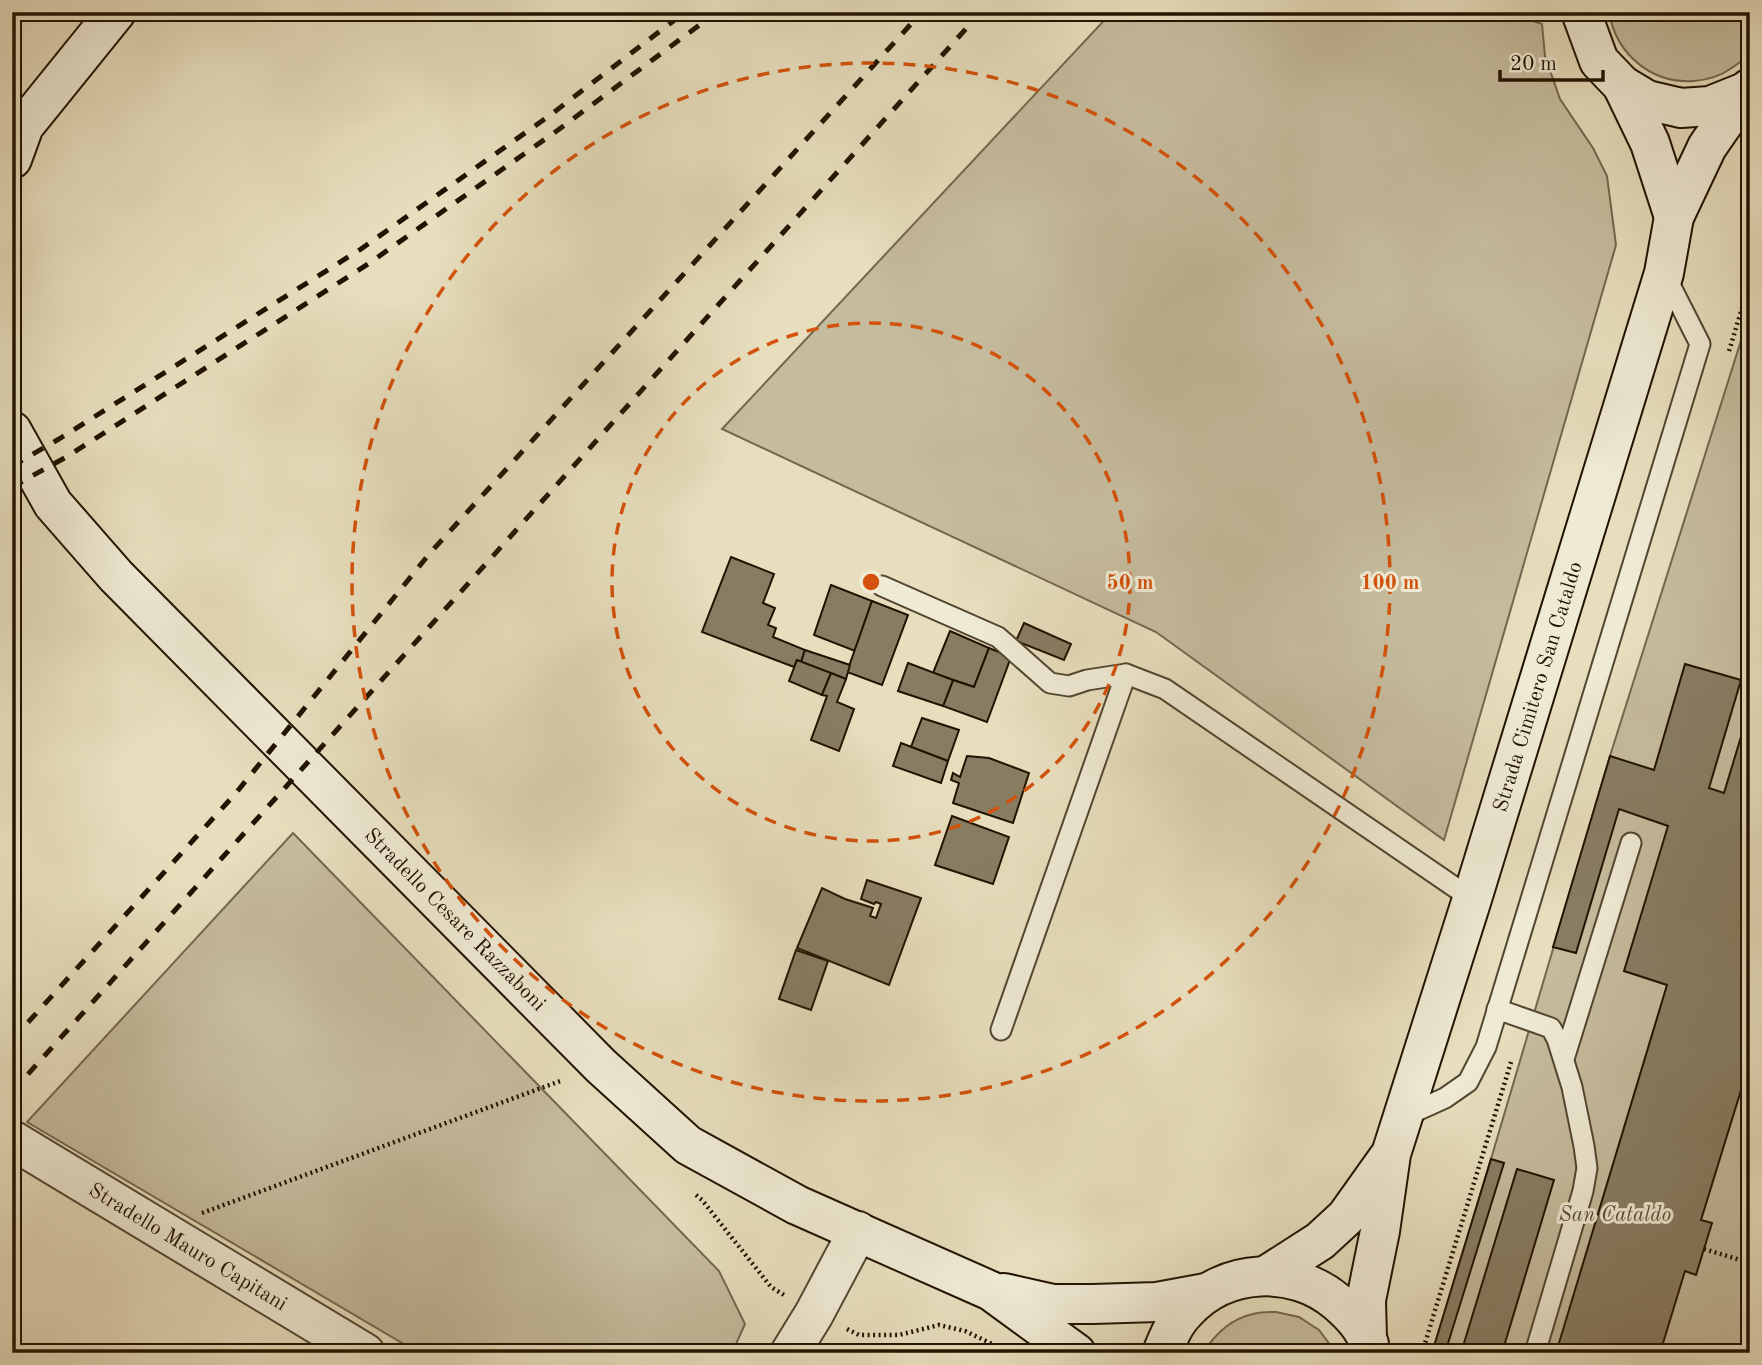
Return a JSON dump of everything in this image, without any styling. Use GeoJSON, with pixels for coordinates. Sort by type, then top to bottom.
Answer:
{"type":"FeatureCollection","features":[{"type":"Feature","properties":{"kind":"street"},"geometry":{"type":"LineString","coordinates":[[12,159],[24,127],[116,12]]}},
{"type":"Feature","properties":{"kind":"street"},"geometry":{"type":"LineString","coordinates":[[1581,12],[1599,61],[1622,85],[1647,100],[1681,108],[1710,106],[1748,90]]}},
{"type":"Feature","properties":{"kind":"street","name":"Strada Cimitero San Cataldo"},"geometry":{"type":"LineString","coordinates":[[1622,85],[1650,143],[1674,217]]}},
{"type":"Feature","properties":{"kind":"street","name":"Strada Cimitero San Cataldo"},"geometry":{"type":"LineString","coordinates":[[1369,1346],[1366,1300],[1380,1231],[1391,1154],[1664,273],[1674,217],[1707,147],[1748,90]]}},
{"type":"Feature","properties":{"kind":"street","name":"Stradello Cesare Razzaboni"},"geometry":{"type":"LineString","coordinates":[[12,431],[53,504],[116,576],[601,1066],[688,1145],[797,1205],[991,1291],[1076,1353]]}},
{"type":"Feature","properties":{"kind":"street","name":"Stradello Mauro Capitani"},"geometry":{"type":"LineString","coordinates":[[12,1140],[365,1353]]}},
{"type":"Feature","properties":{"kind":"street","name":"Strada Cimitero San Cataldo"},"geometry":{"type":"LineString","coordinates":[[1267,1275],[1320,1241],[1346,1217],[1391,1154]]}},
{"type":"Feature","properties":{"kind":"street"},"geometry":{"type":"LineString","coordinates":[[790,1353],[858,1231]]}},
{"type":"Feature","properties":{"kind":"street"},"geometry":{"type":"LineString","coordinates":[[1161,1353],[1170,1333],[1186,1311],[1206,1293],[1235,1280],[1267,1275],[1298,1279],[1326,1292],[1350,1313],[1369,1346]]}},
{"type":"Feature","properties":{"kind":"street","name":"Stradello Cesare Razzaboni"},"geometry":{"type":"LineString","coordinates":[[991,1291],[1052,1304],[1157,1302],[1206,1293]]}},
{"type":"Feature","properties":{"kind":"lane"},"geometry":{"type":"LineString","coordinates":[[1402,1118],[1445,1098],[1468,1082],[1486,1046],[1700,344],[1664,273]]}},
{"type":"Feature","properties":{"kind":"lane"},"geometry":{"type":"LineString","coordinates":[[882,586],[998,637],[1051,683],[1069,686],[1087,680],[1126,674],[1165,689],[1472,899]]}},
{"type":"Feature","properties":{"kind":"lane"},"geometry":{"type":"LineString","coordinates":[[1001,1030],[1126,674]]}},
{"type":"Feature","properties":{"kind":"lane"},"geometry":{"type":"LineString","coordinates":[[1564,1059],[1631,843]]}},
{"type":"Feature","properties":{"kind":"lane"},"geometry":{"type":"LineString","coordinates":[[1497,1009],[1550,1028],[1557,1039],[1576,1107],[1587,1168],[1583,1191],[1535,1353]]}},
{"type":"Feature","properties":{"kind":"path"},"geometry":{"type":"LineString","coordinates":[[159,1229],[562,1080],[572,1089]]}},
{"type":"Feature","properties":{"kind":"path"},"geometry":{"type":"LineString","coordinates":[[692,1191],[702,1199],[771,1287],[814,1314],[859,1335],[899,1335],[939,1325],[965,1331],[1010,1353]]}},
{"type":"Feature","properties":{"kind":"path"},"geometry":{"type":"LineString","coordinates":[[1704,1249],[1750,1263]]}},
{"type":"Feature","properties":{"kind":"green space"},"geometry":{"type":"Polygon","coordinates":[[[1112,12],[1504,12],[1542,24],[1545,56],[1560,99],[1593,148],[1607,176],[1616,245],[1444,840],[1156,632],[722,429],[1112,12]]]}},
{"type":"Feature","properties":{"kind":"green space"},"geometry":{"type":"Polygon","coordinates":[[[1609,12],[1750,12],[1750,51],[1738,64],[1712,78],[1678,81],[1650,72],[1628,53],[1619,41],[1609,12]]]}},
{"type":"Feature","properties":{"kind":"green space","name":"San Cataldo"},"geometry":{"type":"Polygon","coordinates":[[[1750,312],[1750,1353],[1432,1353],[1610,756],[1750,312]]]}},
{"type":"Feature","properties":{"kind":"green space"},"geometry":{"type":"Polygon","coordinates":[[[293,833],[719,1271],[745,1324],[732,1353],[419,1353],[27,1122],[293,833]]]}},
{"type":"Feature","properties":{"kind":"green space"},"geometry":{"type":"Polygon","coordinates":[[[1276,1312],[1299,1317],[1319,1330],[1336,1353],[1203,1353],[1218,1334],[1237,1320],[1256,1313],[1276,1312]]]}},
{"type":"Feature","properties":{"kind":"building"},"geometry":{"type":"Polygon","coordinates":[[[731,557],[774,574],[763,603],[775,608],[768,625],[776,628],[773,637],[805,650],[801,662],[797,660],[794,667],[702,632],[731,557]]]}},
{"type":"Feature","properties":{"kind":"building"},"geometry":{"type":"Polygon","coordinates":[[[831,585],[872,601],[855,651],[814,635],[831,585]]]}},
{"type":"Feature","properties":{"kind":"building"},"geometry":{"type":"Polygon","coordinates":[[[872,601],[908,615],[882,685],[847,672],[872,601]]]}},
{"type":"Feature","properties":{"kind":"building"},"geometry":{"type":"Polygon","coordinates":[[[1024,623],[1071,644],[1064,660],[1016,641],[1024,623]]]}},
{"type":"Feature","properties":{"kind":"building"},"geometry":{"type":"Polygon","coordinates":[[[950,631],[989,648],[974,687],[933,673],[950,631]]]}},
{"type":"Feature","properties":{"kind":"building"},"geometry":{"type":"Polygon","coordinates":[[[989,648],[1011,657],[987,722],[943,706],[953,680],[974,687],[989,648]]]}},
{"type":"Feature","properties":{"kind":"building"},"geometry":{"type":"Polygon","coordinates":[[[805,650],[850,665],[846,679],[801,662],[805,650]]]}},
{"type":"Feature","properties":{"kind":"building"},"geometry":{"type":"Polygon","coordinates":[[[797,660],[831,673],[822,695],[789,681],[797,660]]]}},
{"type":"Feature","properties":{"kind":"building"},"geometry":{"type":"Polygon","coordinates":[[[908,663],[953,680],[943,706],[898,691],[908,663]]]}},
{"type":"Feature","properties":{"kind":"building"},"geometry":{"type":"Polygon","coordinates":[[[1685,664],[1741,680],[1709,788],[1724,793],[1750,707],[1750,1061],[1701,1220],[1712,1223],[1696,1275],[1685,1271],[1660,1353],[1556,1353],[1667,985],[1624,971],[1668,826],[1619,809],[1576,953],[1553,947],[1610,756],[1654,770],[1685,664]]]}},
{"type":"Feature","properties":{"kind":"building"},"geometry":{"type":"Polygon","coordinates":[[[831,673],[846,679],[837,702],[854,709],[839,751],[811,740],[827,696],[822,695],[831,673]]]}},
{"type":"Feature","properties":{"kind":"building"},"geometry":{"type":"Polygon","coordinates":[[[922,718],[959,730],[948,761],[911,747],[922,718]]]}},
{"type":"Feature","properties":{"kind":"building"},"geometry":{"type":"Polygon","coordinates":[[[901,743],[948,761],[941,783],[893,766],[901,743]]]}},
{"type":"Feature","properties":{"kind":"building"},"geometry":{"type":"Polygon","coordinates":[[[967,756],[989,758],[1029,773],[1013,823],[953,803],[959,783],[951,780],[953,773],[960,777],[967,756]]]}},
{"type":"Feature","properties":{"kind":"building"},"geometry":{"type":"Polygon","coordinates":[[[952,816],[1009,837],[993,884],[935,865],[952,816]]]}},
{"type":"Feature","properties":{"kind":"building"},"geometry":{"type":"Polygon","coordinates":[[[867,880],[921,898],[889,985],[797,948],[822,888],[873,908],[870,916],[876,918],[881,904],[861,899],[867,880]]]}},
{"type":"Feature","properties":{"kind":"building"},"geometry":{"type":"Polygon","coordinates":[[[796,950],[828,961],[811,1010],[779,999],[796,950]]]}},
{"type":"Feature","properties":{"kind":"building"},"geometry":{"type":"Polygon","coordinates":[[[1491,1159],[1504,1163],[1445,1353],[1432,1353],[1491,1159]]]}},
{"type":"Feature","properties":{"kind":"building"},"geometry":{"type":"Polygon","coordinates":[[[1517,1169],[1554,1180],[1502,1353],[1461,1353],[1517,1169]]]}},
{"type":"Feature","properties":{"kind":"railway"},"geometry":{"type":"LineString","coordinates":[[12,466],[361,249],[549,116],[685,12]]}},
{"type":"Feature","properties":{"kind":"railway"},"geometry":{"type":"LineString","coordinates":[[12,487],[68,456],[368,264],[558,130],[717,12]]}},
{"type":"Feature","properties":{"kind":"railway"},"geometry":{"type":"LineString","coordinates":[[12,1040],[236,793],[430,553],[922,12]]}},
{"type":"Feature","properties":{"kind":"railway"},"geometry":{"type":"LineString","coordinates":[[12,1092],[981,12]]}}]}
